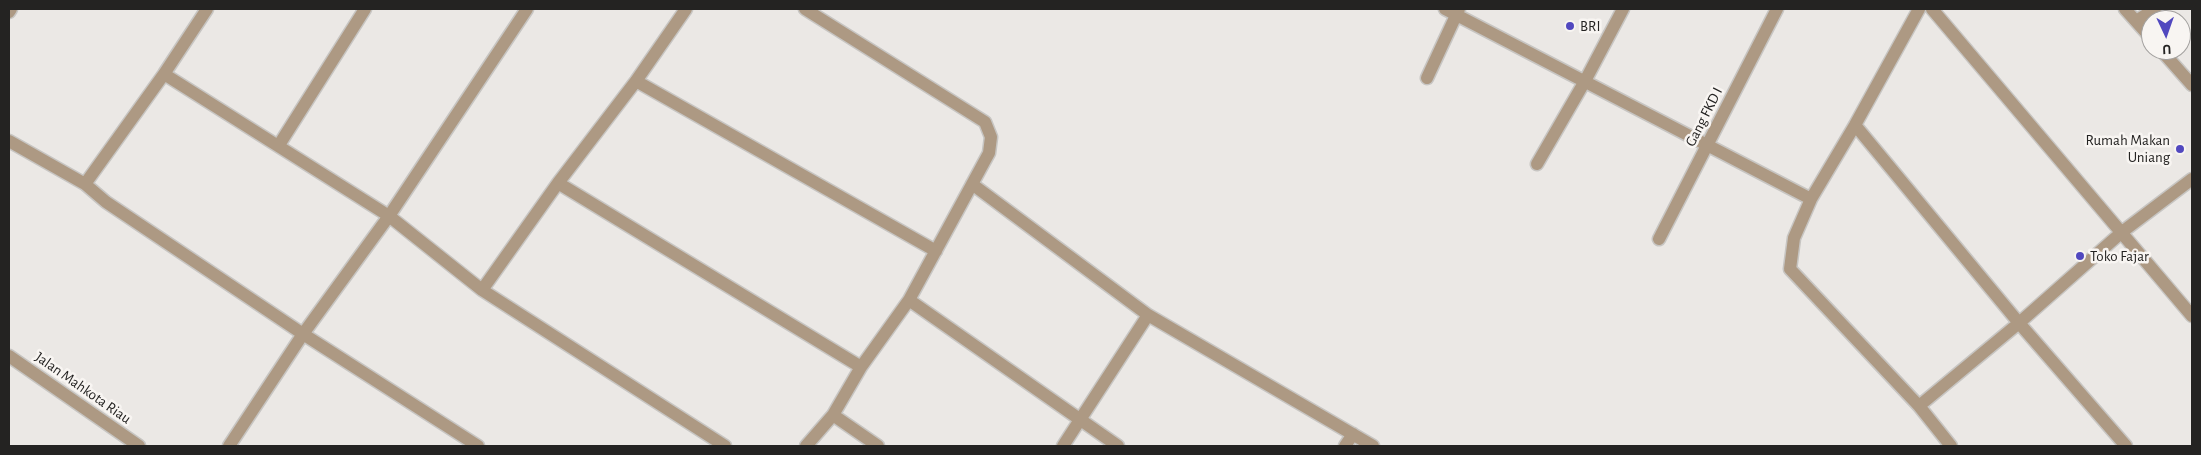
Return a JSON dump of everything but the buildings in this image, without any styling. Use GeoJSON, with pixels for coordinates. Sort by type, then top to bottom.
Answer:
{"type":"FeatureCollection","features":[{"type":"Feature","properties":{"kind":"street"},"geometry":{"type":"LineString","coordinates":[[85,184],[164,74],[207,9]]}},
{"type":"Feature","properties":{"kind":"street"},"geometry":{"type":"LineString","coordinates":[[279,145],[365,9]]}},
{"type":"Feature","properties":{"kind":"street"},"geometry":{"type":"LineString","coordinates":[[229,446],[303,334],[389,216],[527,9]]}},
{"type":"Feature","properties":{"kind":"street"},"geometry":{"type":"LineString","coordinates":[[482,290],[558,182],[636,81],[686,9]]}},
{"type":"Feature","properties":{"kind":"street"},"geometry":{"type":"LineString","coordinates":[[805,9],[985,122],[991,137],[989,153],[909,300],[861,367],[833,415],[806,446]]}},
{"type":"Feature","properties":{"kind":"street"},"geometry":{"type":"LineString","coordinates":[[1537,164],[1585,82],[1623,9]]}},
{"type":"Feature","properties":{"kind":"street","name":"Gang FKD I"},"geometry":{"type":"LineString","coordinates":[[1659,240],[1777,9]]}},
{"type":"Feature","properties":{"kind":"street"},"geometry":{"type":"LineString","coordinates":[[1919,9],[1855,125],[1810,199],[1794,238],[1790,269],[1919,406],[1951,446]]}},
{"type":"Feature","properties":{"kind":"street"},"geometry":{"type":"LineString","coordinates":[[1932,9],[2192,316]]}},
{"type":"Feature","properties":{"kind":"street"},"geometry":{"type":"LineString","coordinates":[[2125,9],[2141,27]]}},
{"type":"Feature","properties":{"kind":"street"},"geometry":{"type":"LineString","coordinates":[[2136,21],[2154,9]]}},
{"type":"Feature","properties":{"kind":"street"},"geometry":{"type":"LineString","coordinates":[[1426,78],[1453,11],[1810,199]]}},
{"type":"Feature","properties":{"kind":"street"},"geometry":{"type":"LineString","coordinates":[[2170,60],[2192,86]]}},
{"type":"Feature","properties":{"kind":"street"},"geometry":{"type":"LineString","coordinates":[[164,74],[389,216],[482,290],[725,446]]}},
{"type":"Feature","properties":{"kind":"street"},"geometry":{"type":"LineString","coordinates":[[636,81],[936,251]]}},
{"type":"Feature","properties":{"kind":"street"},"geometry":{"type":"LineString","coordinates":[[1855,125],[2019,323],[2126,446]]}},
{"type":"Feature","properties":{"kind":"street"},"geometry":{"type":"LineString","coordinates":[[9,141],[85,184],[106,202],[303,334],[478,446]]}},
{"type":"Feature","properties":{"kind":"street"},"geometry":{"type":"LineString","coordinates":[[1919,406],[2019,323],[2122,232],[2192,179]]}},
{"type":"Feature","properties":{"kind":"street"},"geometry":{"type":"LineString","coordinates":[[558,182],[861,367]]}},
{"type":"Feature","properties":{"kind":"street"},"geometry":{"type":"LineString","coordinates":[[972,184],[1148,314],[1373,446]]}},
{"type":"Feature","properties":{"kind":"street"},"geometry":{"type":"LineString","coordinates":[[909,300],[1118,446]]}},
{"type":"Feature","properties":{"kind":"street"},"geometry":{"type":"LineString","coordinates":[[1063,446],[1148,314]]}},
{"type":"Feature","properties":{"kind":"street","name":"Jalan Mahkota Riau"},"geometry":{"type":"LineString","coordinates":[[9,356],[139,446]]}},
{"type":"Feature","properties":{"kind":"street"},"geometry":{"type":"LineString","coordinates":[[833,415],[878,446]]}},
{"type":"Feature","properties":{"kind":"street"},"geometry":{"type":"LineString","coordinates":[[1345,446],[1353,434]]}},
{"type":"Feature","properties":{"kind":"place","name":"BRI"},"geometry":{"type":"Point","coordinates":[1570,26]}},
{"type":"Feature","properties":{"kind":"place","name":"Rumah Makan Uniang"},"geometry":{"type":"Point","coordinates":[2180,149]}},
{"type":"Feature","properties":{"kind":"place","name":"Toko Fajar"},"geometry":{"type":"Point","coordinates":[2080,256]}}]}
